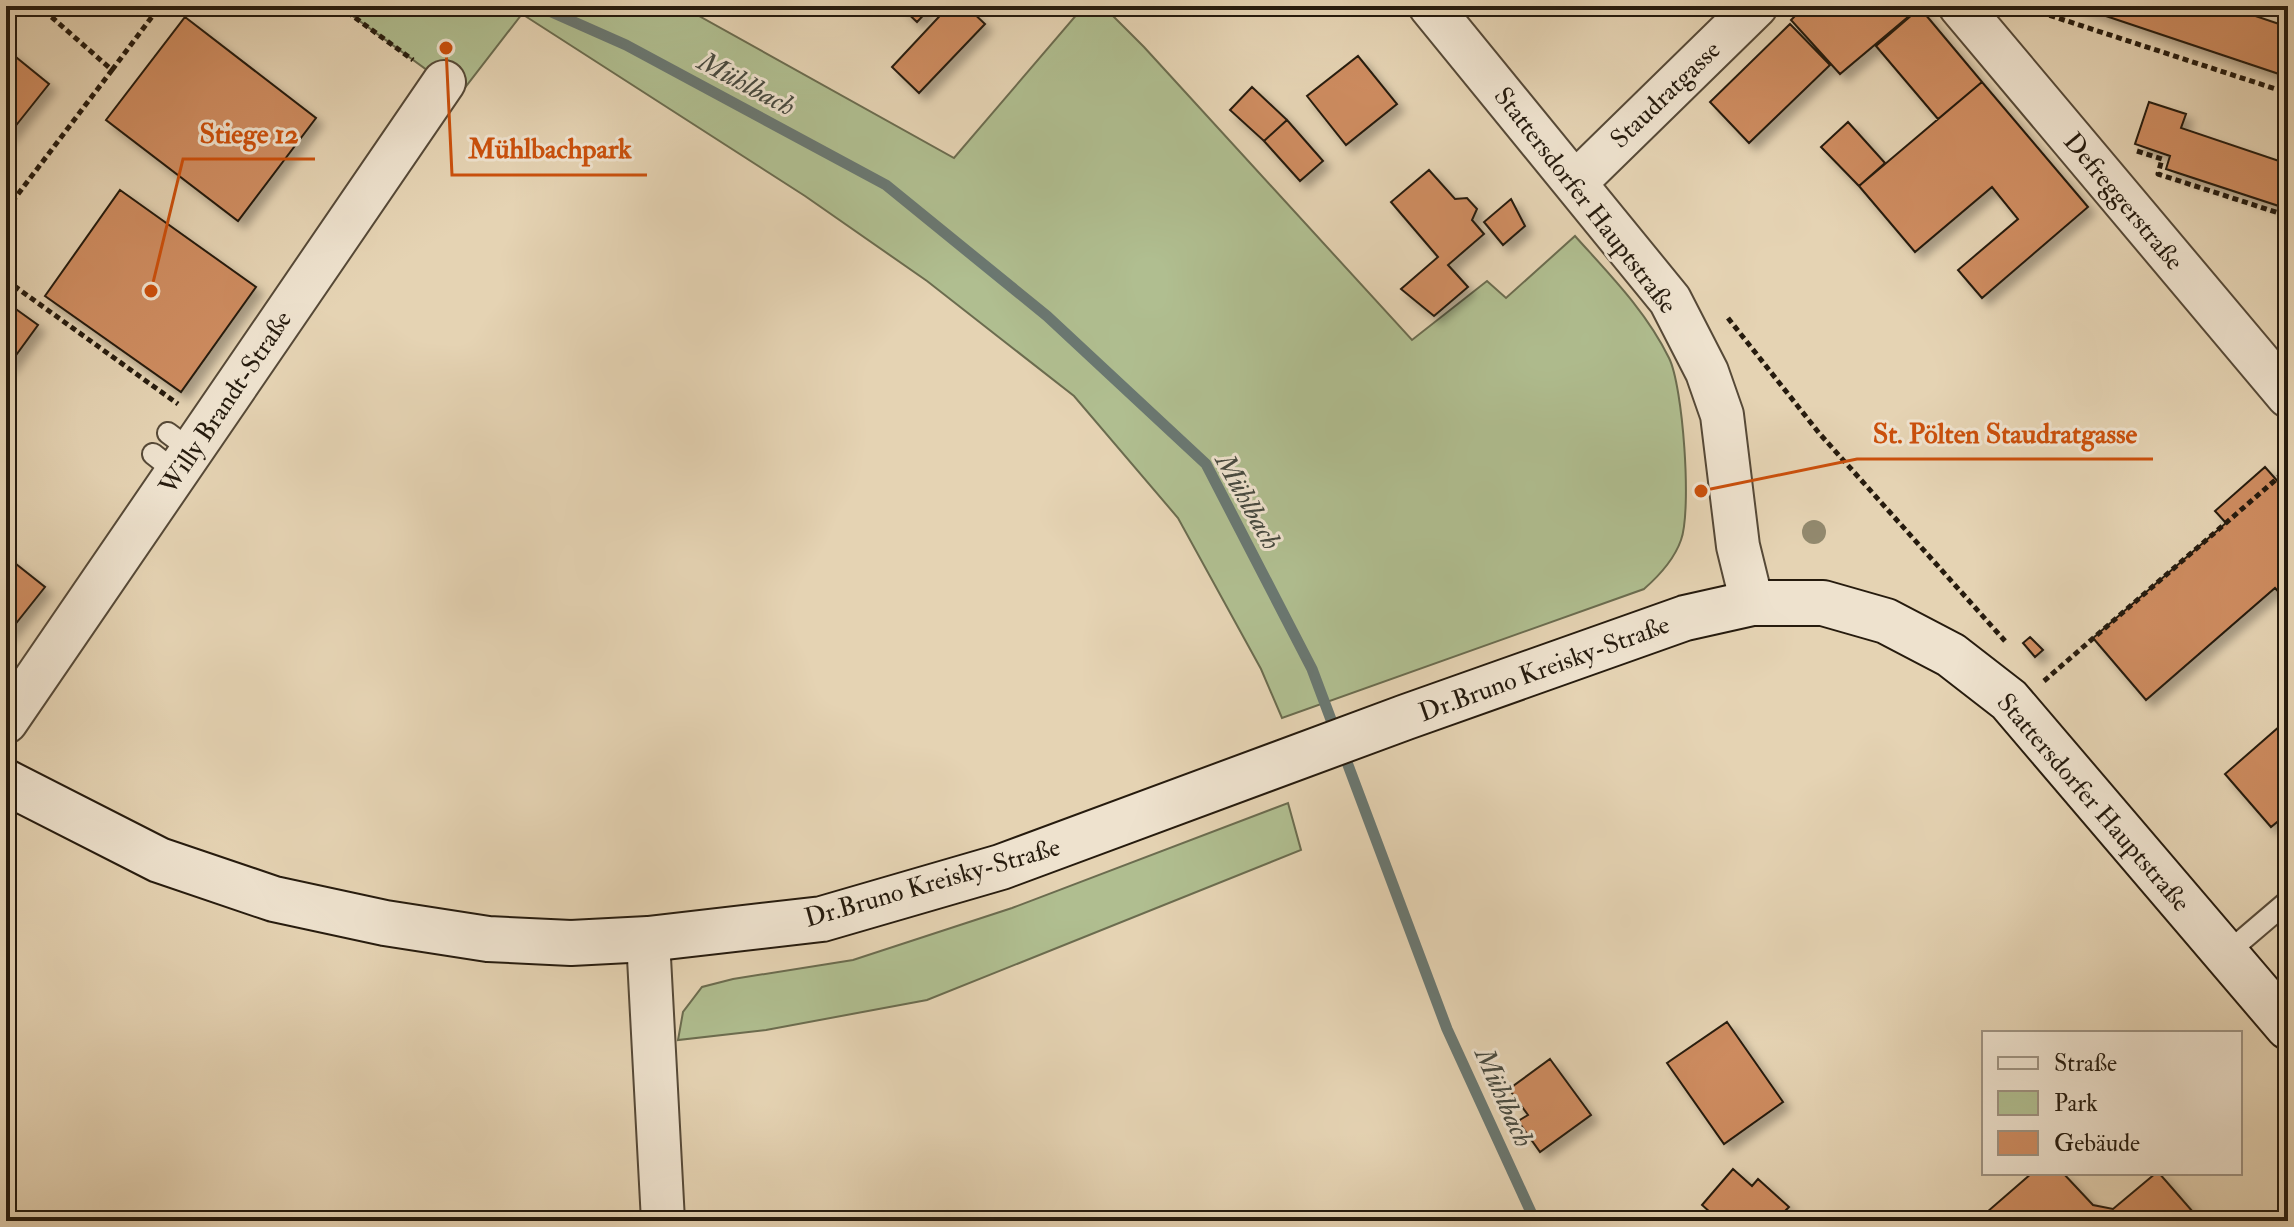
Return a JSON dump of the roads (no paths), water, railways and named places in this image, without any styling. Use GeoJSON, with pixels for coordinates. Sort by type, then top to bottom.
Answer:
{"type":"FeatureCollection","features":[{"type":"Feature","properties":{"kind":"main road","name":"Stattersdorfer Hauptstraße"},"geometry":{"type":"LineString","coordinates":[[1752,603],[1823,603],[1886,621],[2025,692],[2288,1027]]}},
{"type":"Feature","properties":{"kind":"main road","name":"Dr.Bruno Kreisky-Straße"},"geometry":{"type":"LineString","coordinates":[[6,782],[159,860],[274,899],[385,923],[488,939],[571,943],[648,939],[822,919],[1001,867],[1406,717],[1685,618],[1752,603]]}},
{"type":"Feature","properties":{"kind":"street","name":"Stattersdorfer Hauptstraße"},"geometry":{"type":"LineString","coordinates":[[1430,6],[1670,300],[1707,372],[1722,415],[1738,546],[1752,603]]}},
{"type":"Feature","properties":{"kind":"street","name":"Staudratgasse"},"geometry":{"type":"LineString","coordinates":[[1575,183],[1756,6]]}},
{"type":"Feature","properties":{"kind":"street","name":"Defreggerstraße"},"geometry":{"type":"LineString","coordinates":[[1960,6],[2288,396]]}},
{"type":"Feature","properties":{"kind":"street","name":"Willy Brandt-Straße"},"geometry":{"type":"LineString","coordinates":[[6,722],[179,447],[444,82]]}},
{"type":"Feature","properties":{"kind":"street"},"geometry":{"type":"LineString","coordinates":[[648,939],[663,1221]]}},
{"type":"Feature","properties":{"kind":"lane"},"geometry":{"type":"LineString","coordinates":[[2227,953],[2288,901]]}},
{"type":"Feature","properties":{"kind":"waterway","name":"Mühlbach"},"geometry":{"type":"LineString","coordinates":[[538,6],[626,45],[886,185],[1047,316],[1206,464],[1312,669],[1336,733]]}},
{"type":"Feature","properties":{"kind":"waterway","name":"Mühlbach"},"geometry":{"type":"LineString","coordinates":[[1342,749],[1447,1029],[1535,1221]]}},
{"type":"Feature","properties":{"kind":"place","name":"Mühlbachpark"},"geometry":{"type":"Point","coordinates":[446,48]}},
{"type":"Feature","properties":{"kind":"place","name":"Stiege 12"},"geometry":{"type":"Point","coordinates":[151,291]}},
{"type":"Feature","properties":{"kind":"place","name":"St. Pölten Staudratgasse"},"geometry":{"type":"Point","coordinates":[1701,491]}}]}
